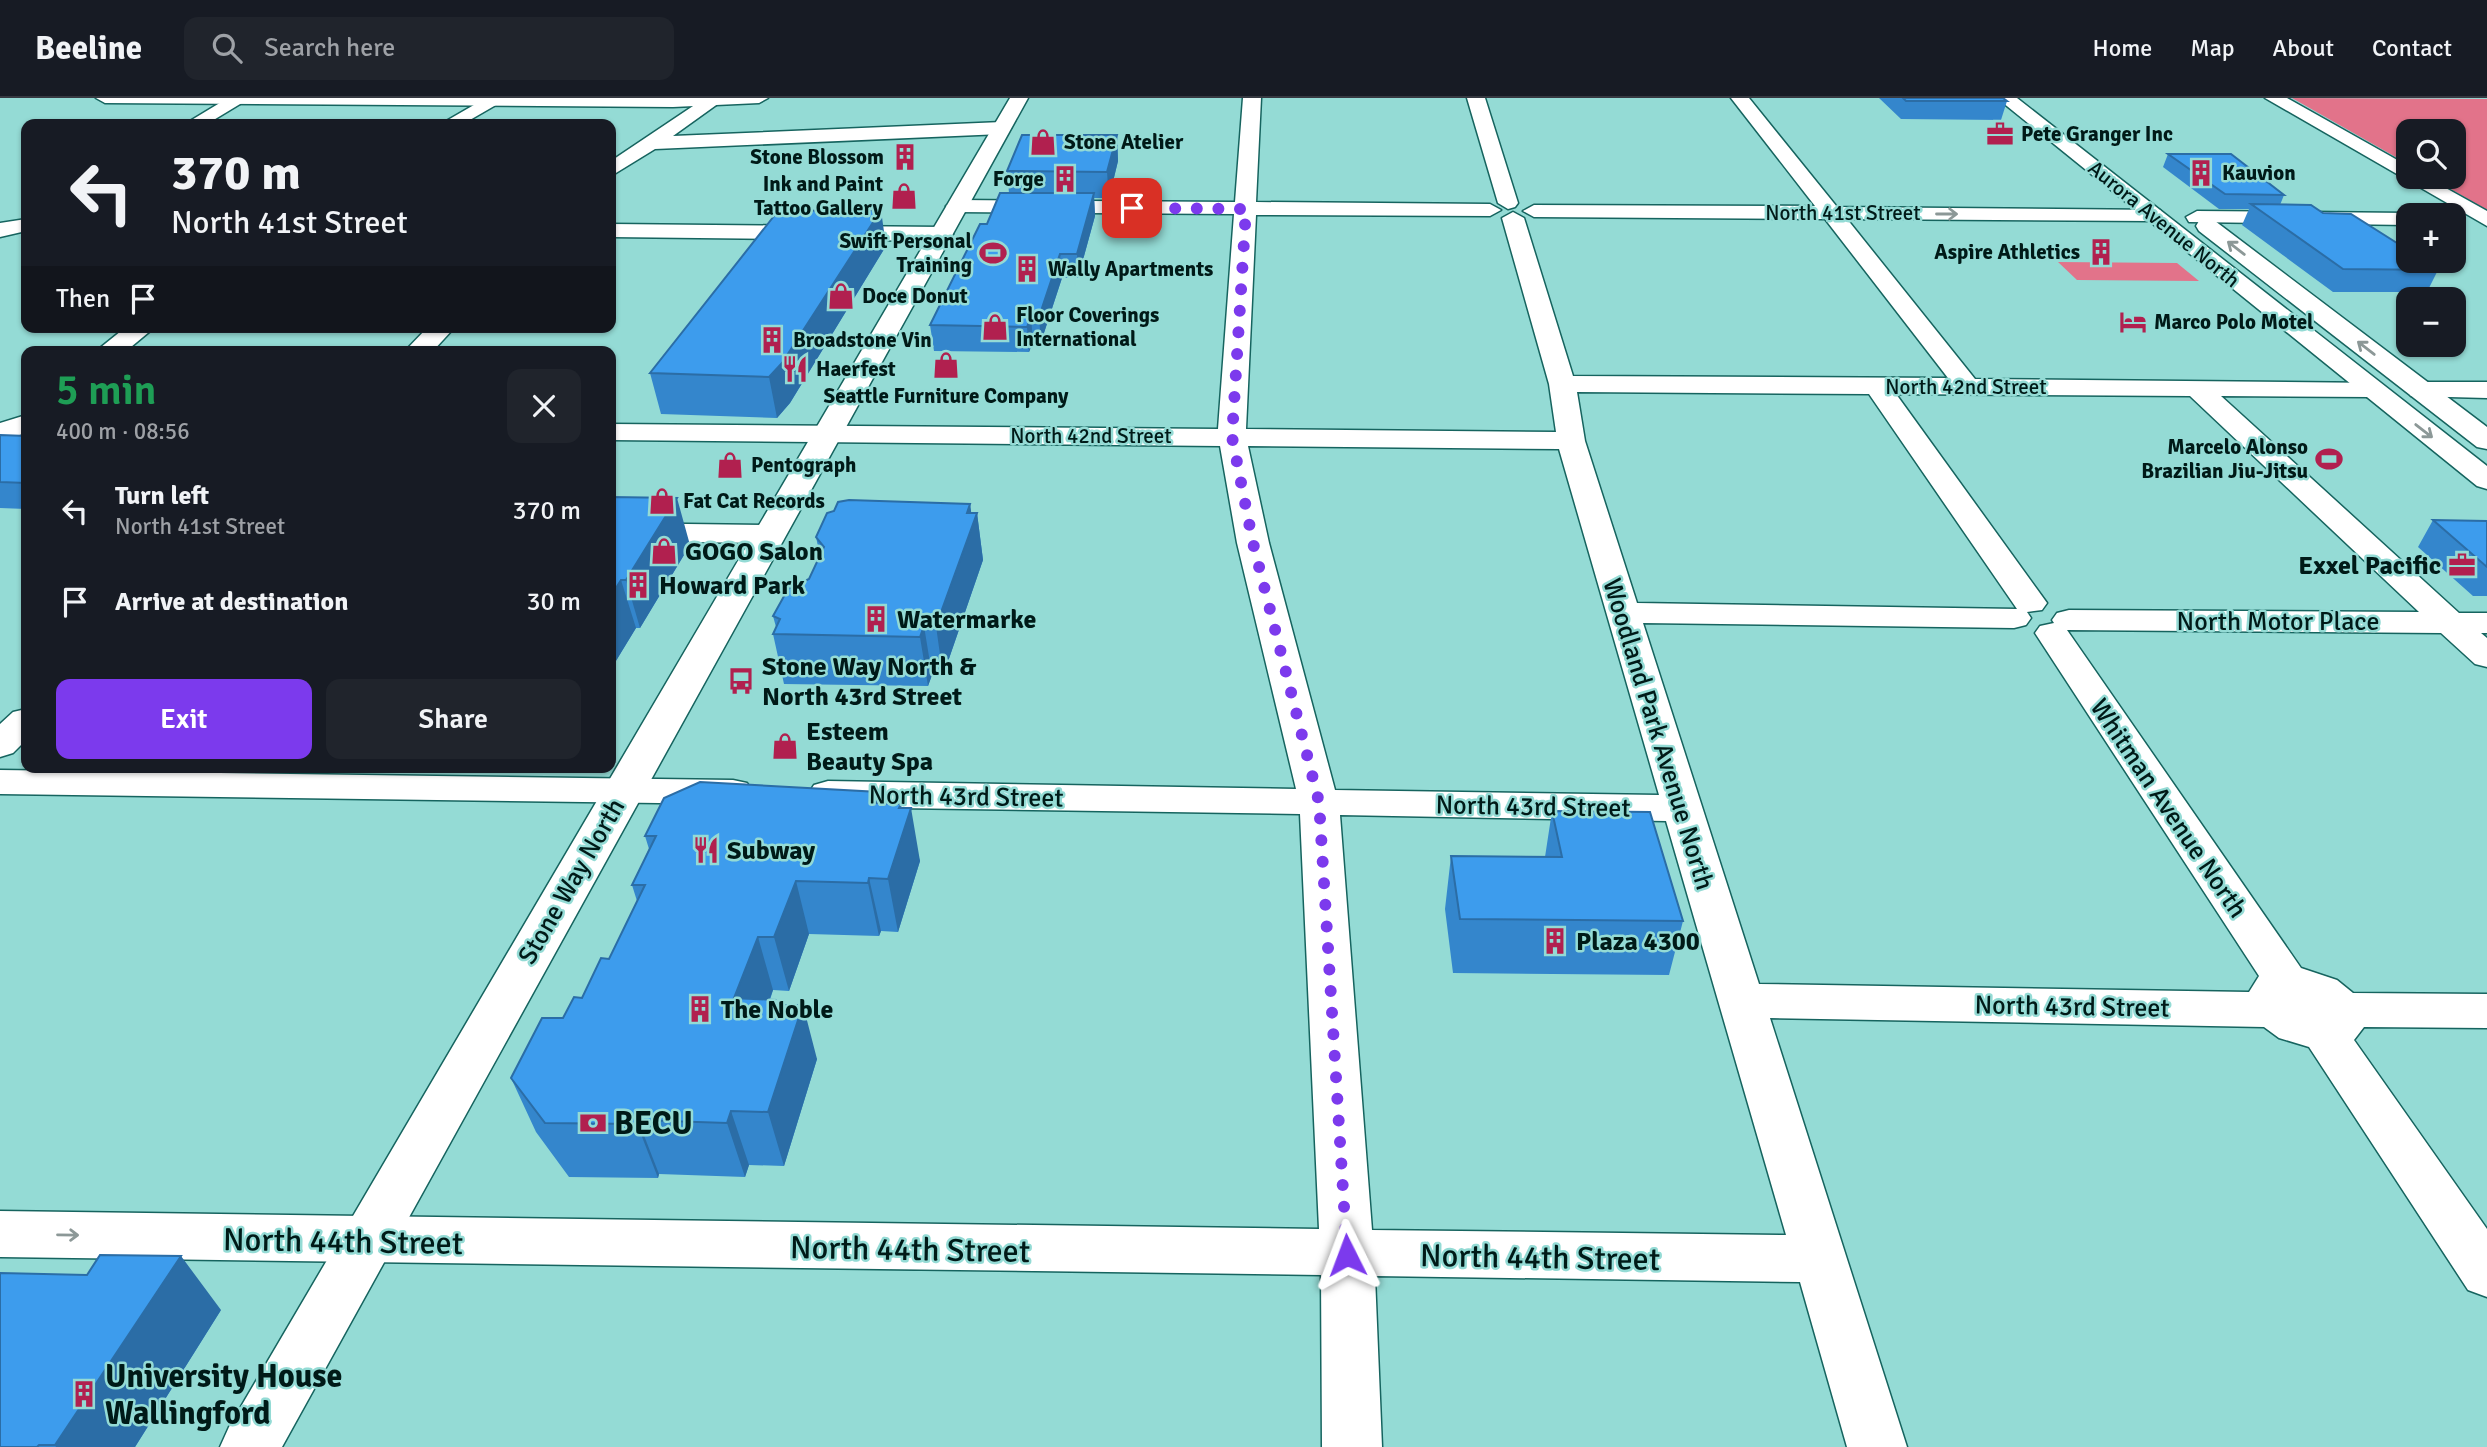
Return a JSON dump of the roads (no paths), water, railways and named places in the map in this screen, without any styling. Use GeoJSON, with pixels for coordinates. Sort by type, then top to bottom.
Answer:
{"type":"FeatureCollection","features":[{"type":"Feature","properties":{"kind":"main road"},"geometry":{"type":"LineString","coordinates":[[105,98],[759,98]]}},
{"type":"Feature","properties":{"kind":"main road","name":"Stone Way North"},"geometry":{"type":"LineString","coordinates":[[250,1447],[1019,98]]}},
{"type":"Feature","properties":{"kind":"main road"},"geometry":{"type":"LineString","coordinates":[[1252,98],[1232,437],[1253,543],[1319,802],[1347,1255],[1352,1447]]}},
{"type":"Feature","properties":{"kind":"main road","name":"Woodland Park Avenue North"},"geometry":{"type":"LineString","coordinates":[[1476,98],[1562,384],[1571,441],[1877,1447]]}},
{"type":"Feature","properties":{"kind":"main road"},"geometry":{"type":"LineString","coordinates":[[1740,98],[1968,387]]}},
{"type":"Feature","properties":{"kind":"main road","name":"Aurora Avenue North"},"geometry":{"type":"LineString","coordinates":[[2006,98],[2487,480]]}},
{"type":"Feature","properties":{"kind":"main road","name":"Aurora Avenue North"},"geometry":{"type":"LineString","coordinates":[[2034,98],[2100,147]]}},
{"type":"Feature","properties":{"kind":"main road"},"geometry":{"type":"LineString","coordinates":[[2274,98],[2396,168]]}},
{"type":"Feature","properties":{"kind":"main road"},"geometry":{"type":"LineString","coordinates":[[203,119],[240,99]]}},
{"type":"Feature","properties":{"kind":"main road"},"geometry":{"type":"LineString","coordinates":[[459,119],[497,99]]}},
{"type":"Feature","properties":{"kind":"main road"},"geometry":{"type":"LineString","coordinates":[[616,167],[714,99]]}},
{"type":"Feature","properties":{"kind":"main road"},"geometry":{"type":"LineString","coordinates":[[652,143],[1002,128]]}},
{"type":"Feature","properties":{"kind":"main road"},"geometry":{"type":"LineString","coordinates":[[2433,189],[2486,219]]}},
{"type":"Feature","properties":{"kind":"main road","name":"Aurora Avenue North"},"geometry":{"type":"LineString","coordinates":[[2175,202],[2487,441]]}},
{"type":"Feature","properties":{"kind":"main road","name":"North 41st Street"},"geometry":{"type":"LineString","coordinates":[[957,206],[2152,215]]}},
{"type":"Feature","properties":{"kind":"main road"},"geometry":{"type":"LineString","coordinates":[[2197,217],[2396,219]]}},
{"type":"Feature","properties":{"kind":"main road"},"geometry":{"type":"LineString","coordinates":[[2466,219],[2486,219]]}},
{"type":"Feature","properties":{"kind":"main road"},"geometry":{"type":"LineString","coordinates":[[616,230],[942,234]]}},
{"type":"Feature","properties":{"kind":"main road"},"geometry":{"type":"LineString","coordinates":[[116,346],[135,333]]}},
{"type":"Feature","properties":{"kind":"main road"},"geometry":{"type":"LineString","coordinates":[[424,346],[437,333]]}},
{"type":"Feature","properties":{"kind":"main road","name":"North 42nd Street"},"geometry":{"type":"LineString","coordinates":[[1562,384],[2371,389]]}},
{"type":"Feature","properties":{"kind":"main road","name":"Whitman Avenue North"},"geometry":{"type":"LineString","coordinates":[[1877,386],[2041,619],[2282,996]]}},
{"type":"Feature","properties":{"kind":"main road"},"geometry":{"type":"LineString","coordinates":[[2197,388],[2487,657]]}},
{"type":"Feature","properties":{"kind":"main road"},"geometry":{"type":"LineString","coordinates":[[2420,390],[2487,390]]}},
{"type":"Feature","properties":{"kind":"main road","name":"North 42nd Street"},"geometry":{"type":"LineString","coordinates":[[616,432],[1571,441]]}},
{"type":"Feature","properties":{"kind":"main road"},"geometry":{"type":"LineString","coordinates":[[616,531],[770,534]]}},
{"type":"Feature","properties":{"kind":"main road","name":"North Motor Place"},"geometry":{"type":"LineString","coordinates":[[1623,612],[2487,623]]}},
{"type":"Feature","properties":{"kind":"main road"},"geometry":{"type":"LineString","coordinates":[[0,745],[21,725]]}},
{"type":"Feature","properties":{"kind":"main road","name":"North 43rd Street"},"geometry":{"type":"LineString","coordinates":[[0,782],[1681,808]]}},
{"type":"Feature","properties":{"kind":"main road","name":"North 43rd Street"},"geometry":{"type":"LineString","coordinates":[[1741,1001],[2282,996],[2312,987],[2335,1001],[2332,1021]]}},
{"type":"Feature","properties":{"kind":"main road"},"geometry":{"type":"LineString","coordinates":[[2487,1011],[2332,1021],[2487,1272]]}},
{"type":"Feature","properties":{"kind":"main road","name":"North 44th Street"},"geometry":{"type":"LineString","coordinates":[[0,1234],[1347,1255],[1820,1259]]}},
{"type":"Feature","properties":{"kind":"place","name":"Pete Granger Inc"},"geometry":{"type":"Point","coordinates":[2000,134]}},
{"type":"Feature","properties":{"kind":"place","name":"Stone Atelier"},"geometry":{"type":"Point","coordinates":[1043,142]}},
{"type":"Feature","properties":{"kind":"place","name":"Stone Blossom"},"geometry":{"type":"Point","coordinates":[905,157]}},
{"type":"Feature","properties":{"kind":"place","name":"Kauvion"},"geometry":{"type":"Point","coordinates":[2201,173]}},
{"type":"Feature","properties":{"kind":"place","name":"Forge"},"geometry":{"type":"Point","coordinates":[1065,179]}},
{"type":"Feature","properties":{"kind":"place","name":"Ink and Paint Tattoo Gallery"},"geometry":{"type":"Point","coordinates":[904,196]}},
{"type":"Feature","properties":{"kind":"place","name":"Aspire Athletics"},"geometry":{"type":"Point","coordinates":[2101,252]}},
{"type":"Feature","properties":{"kind":"place","name":"Swift Personal Training"},"geometry":{"type":"Point","coordinates":[993,253]}},
{"type":"Feature","properties":{"kind":"place","name":"Wally Apartments"},"geometry":{"type":"Point","coordinates":[1027,269]}},
{"type":"Feature","properties":{"kind":"place","name":"Doce Donut"},"geometry":{"type":"Point","coordinates":[841,296]}},
{"type":"Feature","properties":{"kind":"place","name":"Marco Polo Motel"},"geometry":{"type":"Point","coordinates":[2133,322]}},
{"type":"Feature","properties":{"kind":"place","name":"Floor Coverings International"},"geometry":{"type":"Point","coordinates":[995,327]}},
{"type":"Feature","properties":{"kind":"place","name":"Broadstone Vin"},"geometry":{"type":"Point","coordinates":[772,340]}},
{"type":"Feature","properties":{"kind":"place","name":"Seattle Furniture Company"},"geometry":{"type":"Point","coordinates":[946,365]}},
{"type":"Feature","properties":{"kind":"place","name":"Haerfest"},"geometry":{"type":"Point","coordinates":[795,369]}},
{"type":"Feature","properties":{"kind":"place","name":"Marcelo Alonso Brazilian Jiu-Jitsu"},"geometry":{"type":"Point","coordinates":[2329,459]}},
{"type":"Feature","properties":{"kind":"place","name":"Pentograph"},"geometry":{"type":"Point","coordinates":[730,465]}},
{"type":"Feature","properties":{"kind":"place","name":"Fat Cat Records"},"geometry":{"type":"Point","coordinates":[662,501]}},
{"type":"Feature","properties":{"kind":"place","name":"GOGO Salon"},"geometry":{"type":"Point","coordinates":[664,551]}},
{"type":"Feature","properties":{"kind":"place","name":"Exxel Pacific"},"geometry":{"type":"Point","coordinates":[2462,565]}},
{"type":"Feature","properties":{"kind":"place","name":"Howard Park"},"geometry":{"type":"Point","coordinates":[638,585]}},
{"type":"Feature","properties":{"kind":"place","name":"Watermarke"},"geometry":{"type":"Point","coordinates":[876,619]}},
{"type":"Feature","properties":{"kind":"place","name":"Stone Way North & North 43rd Street"},"geometry":{"type":"Point","coordinates":[741,681]}},
{"type":"Feature","properties":{"kind":"place","name":"Esteem Beauty Spa"},"geometry":{"type":"Point","coordinates":[785,746]}},
{"type":"Feature","properties":{"kind":"place","name":"Subway"},"geometry":{"type":"Point","coordinates":[706,850]}},
{"type":"Feature","properties":{"kind":"place","name":"Plaza 4300"},"geometry":{"type":"Point","coordinates":[1555,941]}},
{"type":"Feature","properties":{"kind":"place","name":"The Noble"},"geometry":{"type":"Point","coordinates":[700,1009]}},
{"type":"Feature","properties":{"kind":"place","name":"BECU"},"geometry":{"type":"Point","coordinates":[593,1123]}},
{"type":"Feature","properties":{"kind":"place","name":"University House Wallingford"},"geometry":{"type":"Point","coordinates":[84,1394]}}]}
